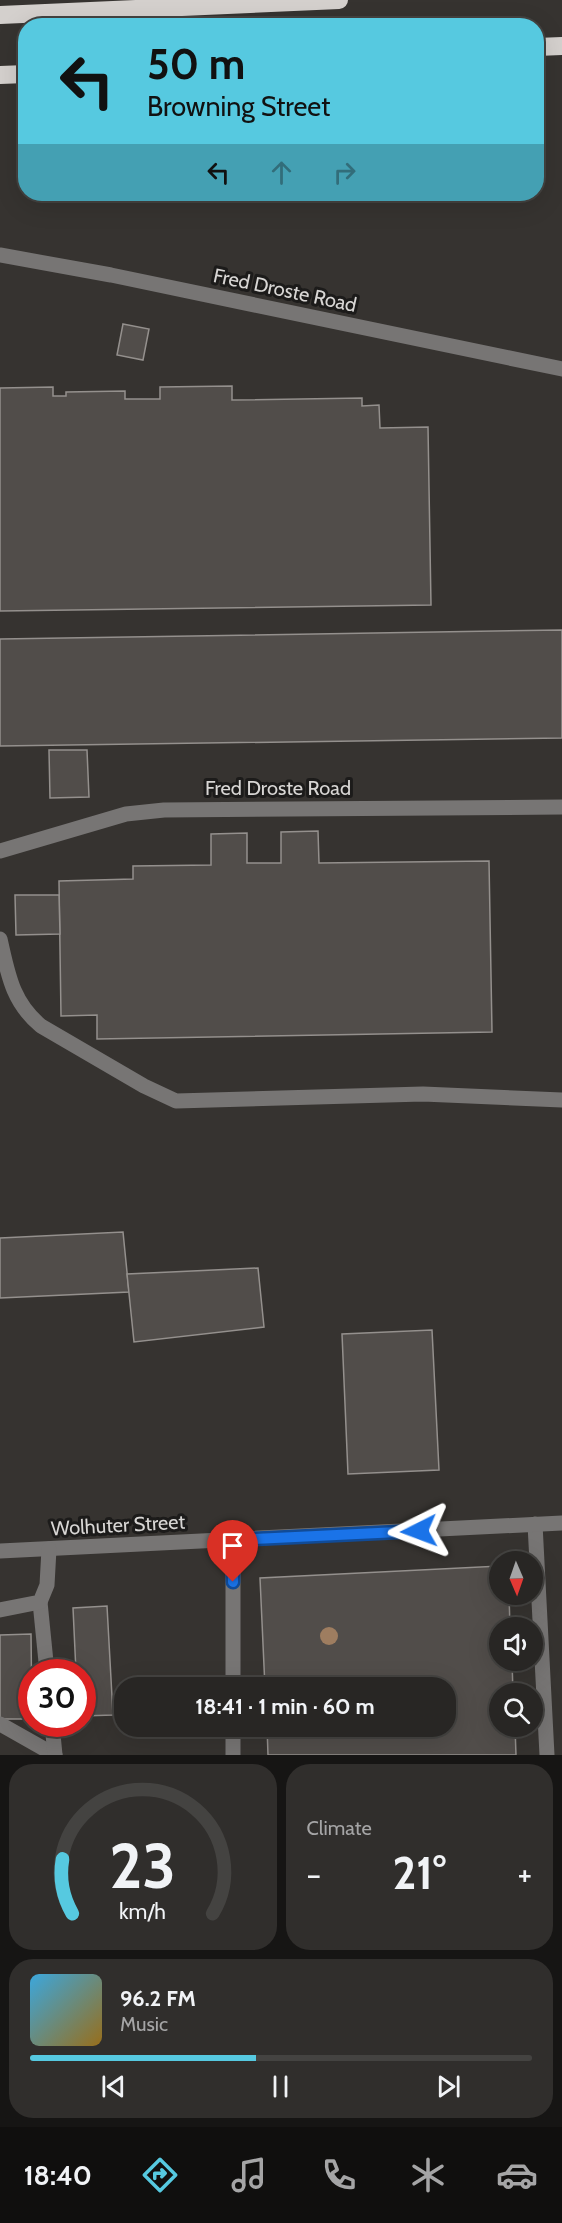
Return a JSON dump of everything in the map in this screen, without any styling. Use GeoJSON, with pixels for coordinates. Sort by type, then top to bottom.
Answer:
{"type":"FeatureCollection","features":[{"type":"Feature","properties":{"kind":"highway"},"geometry":{"type":"LineString","coordinates":[[0,15],[339,0]]}},
{"type":"Feature","properties":{"kind":"highway"},"geometry":{"type":"LineString","coordinates":[[544,47],[562,46]]}},
{"type":"Feature","properties":{"kind":"highway"},"geometry":{"type":"LineString","coordinates":[[0,75],[18,74]]}},
{"type":"Feature","properties":{"kind":"street","name":"Fred Droste Road"},"geometry":{"type":"LineString","coordinates":[[0,255],[111,275],[562,369]]}},
{"type":"Feature","properties":{"kind":"street","name":"Fred Droste Road"},"geometry":{"type":"LineString","coordinates":[[0,851],[126,814],[164,810],[562,807]]}},
{"type":"Feature","properties":{"kind":"street"},"geometry":{"type":"LineString","coordinates":[[0,939],[12,990],[30,1016],[41,1026],[144,1086],[176,1101],[423,1094],[562,1100]]}},
{"type":"Feature","properties":{"kind":"street","name":"Wolhuter Street"},"geometry":{"type":"LineString","coordinates":[[0,1551],[562,1523]]}},
{"type":"Feature","properties":{"kind":"street"},"geometry":{"type":"LineString","coordinates":[[536,1524],[547,1755]]}},
{"type":"Feature","properties":{"kind":"street"},"geometry":{"type":"LineString","coordinates":[[232,1540],[233,1677]]}},
{"type":"Feature","properties":{"kind":"street"},"geometry":{"type":"LineString","coordinates":[[46,1659],[40,1602],[47,1585],[49,1549]]}},
{"type":"Feature","properties":{"kind":"street"},"geometry":{"type":"LineString","coordinates":[[0,1610],[40,1602]]}},
{"type":"Feature","properties":{"kind":"street"},"geometry":{"type":"LineString","coordinates":[[0,1724],[55,1755]]}},
{"type":"Feature","properties":{"kind":"street"},"geometry":{"type":"LineString","coordinates":[[53,1737],[55,1755]]}},
{"type":"Feature","properties":{"kind":"street"},"geometry":{"type":"LineString","coordinates":[[233,1737],[233,1755]]}},
{"type":"Feature","properties":{"kind":"building"},"geometry":{"type":"Polygon","coordinates":[[[123,324],[149,329],[143,360],[117,355],[123,324]]]}},
{"type":"Feature","properties":{"kind":"building"},"geometry":{"type":"Polygon","coordinates":[[[232,386],[232,400],[362,398],[362,406],[379,405],[380,428],[428,427],[431,605],[0,611],[0,388],[53,387],[53,396],[66,396],[66,392],[125,391],[125,399],[160,399],[160,387],[232,386]]]}},
{"type":"Feature","properties":{"kind":"building"},"geometry":{"type":"Polygon","coordinates":[[[562,630],[562,738],[0,746],[0,639],[562,630]]]}},
{"type":"Feature","properties":{"kind":"building"},"geometry":{"type":"Polygon","coordinates":[[[49,750],[87,750],[89,797],[50,798],[49,750]]]}},
{"type":"Feature","properties":{"kind":"building"},"geometry":{"type":"Polygon","coordinates":[[[318,831],[319,863],[489,861],[492,1032],[97,1039],[97,1015],[61,1016],[59,881],[133,879],[133,866],[211,865],[211,834],[247,833],[247,863],[281,863],[281,832],[318,831]]]}},
{"type":"Feature","properties":{"kind":"building"},"geometry":{"type":"Polygon","coordinates":[[[15,895],[59,895],[60,934],[16,935],[15,895]]]}},
{"type":"Feature","properties":{"kind":"building"},"geometry":{"type":"Polygon","coordinates":[[[123,1232],[129,1292],[0,1298],[0,1238],[123,1232]]]}},
{"type":"Feature","properties":{"kind":"building"},"geometry":{"type":"Polygon","coordinates":[[[258,1268],[264,1327],[134,1342],[127,1274],[258,1268]]]}},
{"type":"Feature","properties":{"kind":"building"},"geometry":{"type":"Polygon","coordinates":[[[432,1330],[439,1470],[348,1474],[342,1334],[432,1330]]]}},
{"type":"Feature","properties":{"kind":"building"},"geometry":{"type":"Polygon","coordinates":[[[489,1567],[489,1605],[509,1605],[510,1617],[489,1617],[489,1671],[512,1671],[513,1683],[489,1683],[489,1737],[515,1737],[516,1755],[268,1755],[267,1737],[456,1737],[456,1677],[264,1677],[260,1578],[489,1567]]]}},
{"type":"Feature","properties":{"kind":"building"},"geometry":{"type":"Polygon","coordinates":[[[107,1606],[113,1715],[96,1716],[96,1659],[75,1659],[73,1608],[107,1606]]]}},
{"type":"Feature","properties":{"kind":"building"},"geometry":{"type":"Polygon","coordinates":[[[31,1634],[31,1659],[18,1659],[18,1719],[0,1719],[0,1635],[31,1634]]]}},
{"type":"Feature","properties":{"kind":"route"},"geometry":{"type":"LineString","coordinates":[[233,1582],[232,1540],[419,1531]]}}]}
